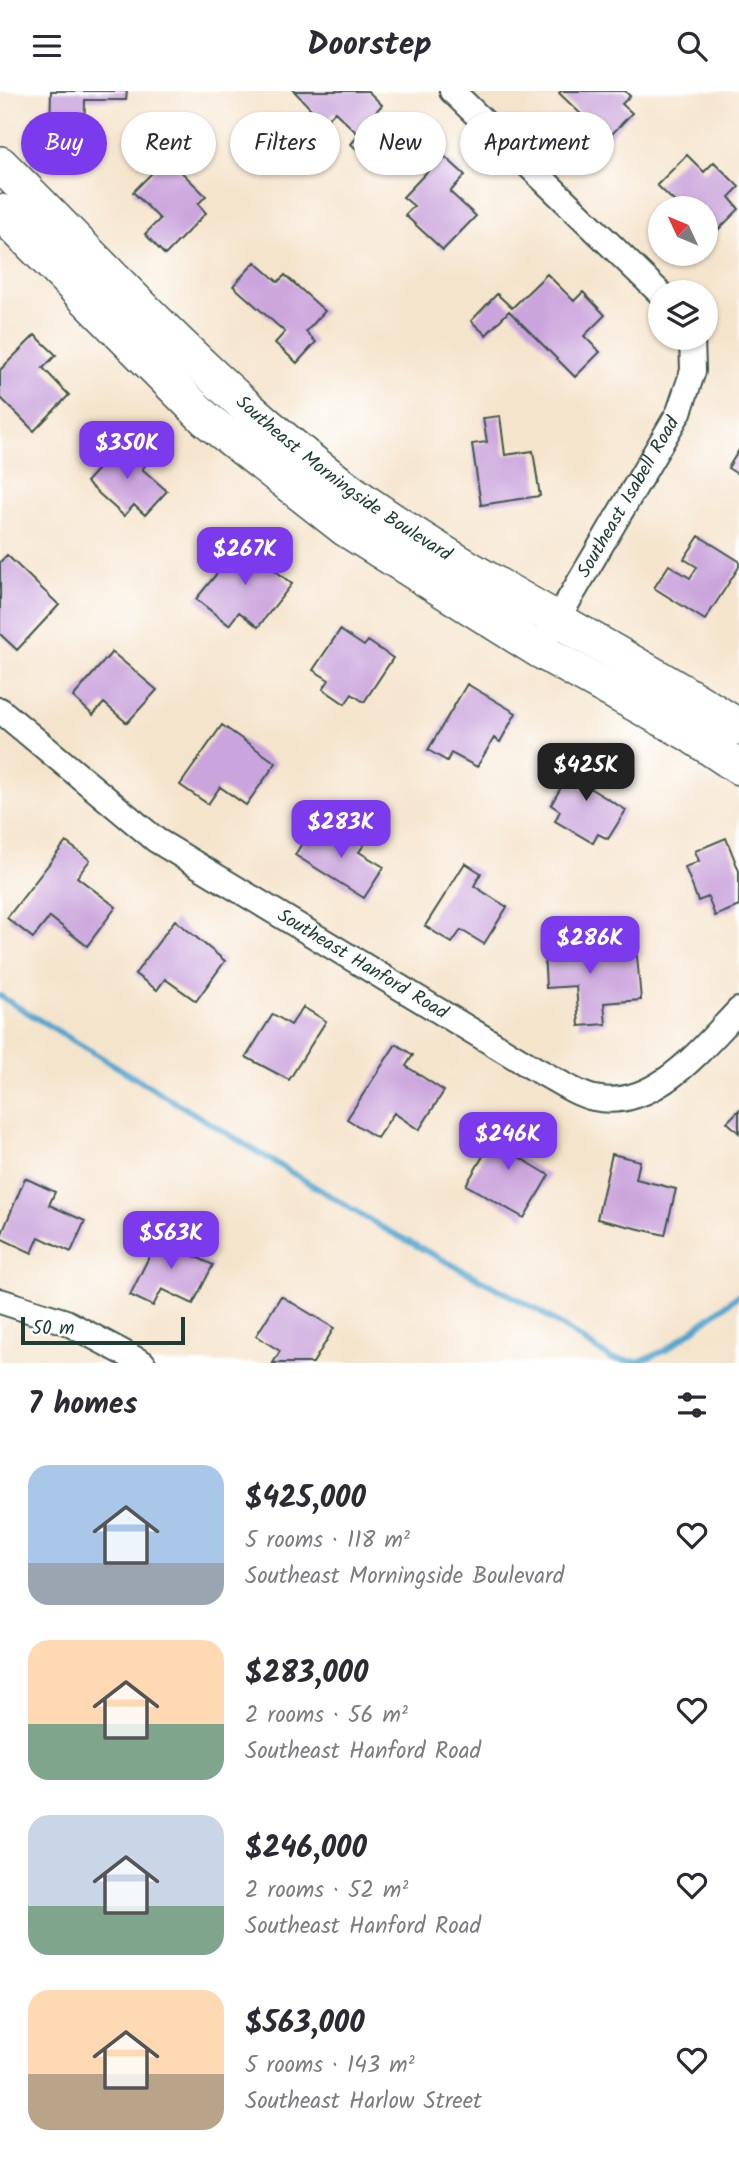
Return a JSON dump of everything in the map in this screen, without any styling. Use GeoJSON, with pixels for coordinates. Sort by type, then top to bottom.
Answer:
{"type":"FeatureCollection","features":[{"type":"Feature","properties":{"kind":"street"},"geometry":{"type":"LineString","coordinates":[[452,91],[648,281]]}},
{"type":"Feature","properties":{"kind":"street","name":"Southeast Morningside Boulevard"},"geometry":{"type":"LineString","coordinates":[[0,163],[231,395],[366,503],[461,564],[559,619],[739,727]]}},
{"type":"Feature","properties":{"kind":"street","name":"Southeast Morningside Boulevard"},"geometry":{"type":"LineString","coordinates":[[0,212],[206,419],[346,529],[539,649],[688,733],[739,767]]}},
{"type":"Feature","properties":{"kind":"street","name":"Southeast Isabell Road"},"geometry":{"type":"LineString","coordinates":[[539,649],[679,412],[694,371],[693,350]]}},
{"type":"Feature","properties":{"kind":"street","name":"Southeast Hanford Road"},"geometry":{"type":"LineString","coordinates":[[0,710],[156,840],[535,1069],[593,1098],[641,1096],[689,1062],[739,1010]]}},
{"type":"Feature","properties":{"kind":"street"},"geometry":{"type":"LineString","coordinates":[[0,1301],[66,1322],[144,1363]]}},
{"type":"Feature","properties":{"kind":"building"},"geometry":{"type":"Polygon","coordinates":[[[51,91],[127,91],[126,100],[85,100],[85,112],[51,112],[51,91]]]}},
{"type":"Feature","properties":{"kind":"building"},"geometry":{"type":"Polygon","coordinates":[[[294,91],[368,91],[382,105],[376,112],[354,112],[354,130],[340,117],[340,112],[314,112],[294,91]]]}},
{"type":"Feature","properties":{"kind":"building"},"geometry":{"type":"Polygon","coordinates":[[[625,91],[630,96],[622,104],[632,113],[614,132],[614,112],[579,112],[559,93],[625,91]]]}},
{"type":"Feature","properties":{"kind":"building"},"geometry":{"type":"Polygon","coordinates":[[[687,155],[704,172],[714,162],[739,187],[729,197],[739,209],[718,230],[718,196],[668,196],[657,185],[687,155]]]}},
{"type":"Feature","properties":{"kind":"building"},"geometry":{"type":"Polygon","coordinates":[[[446,158],[460,170],[460,175],[465,175],[450,192],[476,216],[443,250],[405,215],[414,206],[403,197],[424,175],[446,175],[446,158]]]}},
{"type":"Feature","properties":{"kind":"building"},"geometry":{"type":"Polygon","coordinates":[[[150,175],[184,175],[206,196],[198,204],[206,213],[165,255],[145,234],[160,219],[133,192],[150,175]]]}},
{"type":"Feature","properties":{"kind":"building"},"geometry":{"type":"Polygon","coordinates":[[[255,262],[278,282],[285,275],[325,311],[306,332],[316,342],[297,363],[275,343],[285,332],[233,286],[255,262]]]}},
{"type":"Feature","properties":{"kind":"building"},"geometry":{"type":"Polygon","coordinates":[[[547,274],[574,301],[583,292],[605,315],[584,336],[600,352],[575,377],[509,311],[486,335],[471,321],[497,294],[512,308],[547,274]]]}},
{"type":"Feature","properties":{"kind":"building"},"geometry":{"type":"Polygon","coordinates":[[[35,335],[56,355],[43,368],[69,395],[34,431],[0,397],[0,370],[35,335]]]}},
{"type":"Feature","properties":{"kind":"building"},"geometry":{"type":"Polygon","coordinates":[[[500,416],[505,455],[533,451],[540,496],[481,505],[472,444],[487,442],[483,418],[500,416]]]}},
{"type":"Feature","properties":{"kind":"building"},"geometry":{"type":"Polygon","coordinates":[[[126,438],[150,460],[142,469],[167,491],[145,515],[134,505],[124,516],[86,482],[126,438]]]}},
{"type":"Feature","properties":{"kind":"building"},"geometry":{"type":"Polygon","coordinates":[[[739,450],[739,475],[728,468],[739,450]]]}},
{"type":"Feature","properties":{"kind":"building"},"geometry":{"type":"Polygon","coordinates":[[[699,536],[739,561],[739,567],[705,620],[654,588],[669,565],[690,578],[697,567],[684,559],[699,536]]]}},
{"type":"Feature","properties":{"kind":"building"},"geometry":{"type":"Polygon","coordinates":[[[245,539],[265,555],[261,559],[292,584],[258,627],[239,612],[229,625],[196,599],[245,539]]]}},
{"type":"Feature","properties":{"kind":"building"},"geometry":{"type":"Polygon","coordinates":[[[7,555],[59,605],[17,650],[0,634],[0,562],[7,555]]]}},
{"type":"Feature","properties":{"kind":"building"},"geometry":{"type":"Polygon","coordinates":[[[340,630],[364,646],[368,641],[393,658],[364,702],[352,694],[345,704],[323,689],[329,680],[313,670],[340,630]]]}},
{"type":"Feature","properties":{"kind":"building"},"geometry":{"type":"Polygon","coordinates":[[[112,652],[157,690],[127,723],[104,703],[93,715],[73,697],[112,652]]]}},
{"type":"Feature","properties":{"kind":"building"},"geometry":{"type":"Polygon","coordinates":[[[467,684],[516,713],[500,742],[494,738],[477,767],[451,753],[447,761],[428,750],[467,684]]]}},
{"type":"Feature","properties":{"kind":"building"},"geometry":{"type":"Polygon","coordinates":[[[222,725],[276,763],[246,805],[220,787],[208,804],[180,785],[222,725]]]}},
{"type":"Feature","properties":{"kind":"building"},"geometry":{"type":"Polygon","coordinates":[[[580,754],[604,768],[591,789],[626,810],[608,839],[598,834],[593,843],[555,821],[560,811],[551,805],[580,754]]]}},
{"type":"Feature","properties":{"kind":"building"},"geometry":{"type":"Polygon","coordinates":[[[334,826],[364,845],[359,852],[384,867],[364,898],[295,855],[310,830],[326,840],[334,826]]]}},
{"type":"Feature","properties":{"kind":"building"},"geometry":{"type":"Polygon","coordinates":[[[726,838],[739,871],[739,906],[715,916],[708,897],[698,901],[685,867],[699,861],[695,851],[726,838]]]}},
{"type":"Feature","properties":{"kind":"building"},"geometry":{"type":"Polygon","coordinates":[[[66,842],[90,860],[77,877],[116,907],[87,946],[50,917],[33,938],[7,918],[66,842]]]}},
{"type":"Feature","properties":{"kind":"building"},"geometry":{"type":"Polygon","coordinates":[[[465,863],[481,873],[474,886],[507,907],[484,944],[461,930],[452,943],[425,926],[465,863]]]}},
{"type":"Feature","properties":{"kind":"building"},"geometry":{"type":"Polygon","coordinates":[[[175,920],[225,961],[196,1001],[165,979],[157,990],[135,974],[175,920]]]}},
{"type":"Feature","properties":{"kind":"building"},"geometry":{"type":"Polygon","coordinates":[[[573,931],[574,946],[597,944],[598,958],[637,956],[641,1000],[604,1003],[606,1024],[579,1026],[576,986],[546,988],[543,933],[573,931]]]}},
{"type":"Feature","properties":{"kind":"building"},"geometry":{"type":"Polygon","coordinates":[[[303,1007],[326,1021],[289,1080],[246,1057],[273,1014],[291,1025],[303,1007]]]}},
{"type":"Feature","properties":{"kind":"building"},"geometry":{"type":"Polygon","coordinates":[[[396,1044],[413,1055],[406,1066],[444,1091],[419,1130],[394,1113],[377,1138],[347,1119],[396,1044]]]}},
{"type":"Feature","properties":{"kind":"building"},"geometry":{"type":"Polygon","coordinates":[[[739,1110],[739,1133],[727,1122],[739,1110]]]}},
{"type":"Feature","properties":{"kind":"building"},"geometry":{"type":"Polygon","coordinates":[[[505,1119],[530,1133],[517,1156],[549,1175],[524,1218],[466,1185],[505,1119]]]}},
{"type":"Feature","properties":{"kind":"building"},"geometry":{"type":"Polygon","coordinates":[[[612,1154],[640,1161],[636,1179],[676,1189],[665,1235],[597,1219],[612,1154]]]}},
{"type":"Feature","properties":{"kind":"building"},"geometry":{"type":"Polygon","coordinates":[[[25,1178],[55,1192],[49,1205],[85,1221],[71,1252],[39,1237],[32,1253],[0,1238],[25,1178]]]}},
{"type":"Feature","properties":{"kind":"building"},"geometry":{"type":"Polygon","coordinates":[[[163,1229],[191,1243],[186,1252],[213,1265],[193,1304],[162,1289],[153,1306],[130,1295],[163,1229]]]}},
{"type":"Feature","properties":{"kind":"building"},"geometry":{"type":"Polygon","coordinates":[[[281,1296],[334,1328],[313,1363],[273,1363],[280,1351],[256,1336],[281,1296]]]}},
{"type":"Feature","properties":{"kind":"waterway"},"geometry":{"type":"LineString","coordinates":[[0,996],[383,1228],[538,1310],[611,1359],[638,1362],[666,1350],[739,1295]]}}]}
